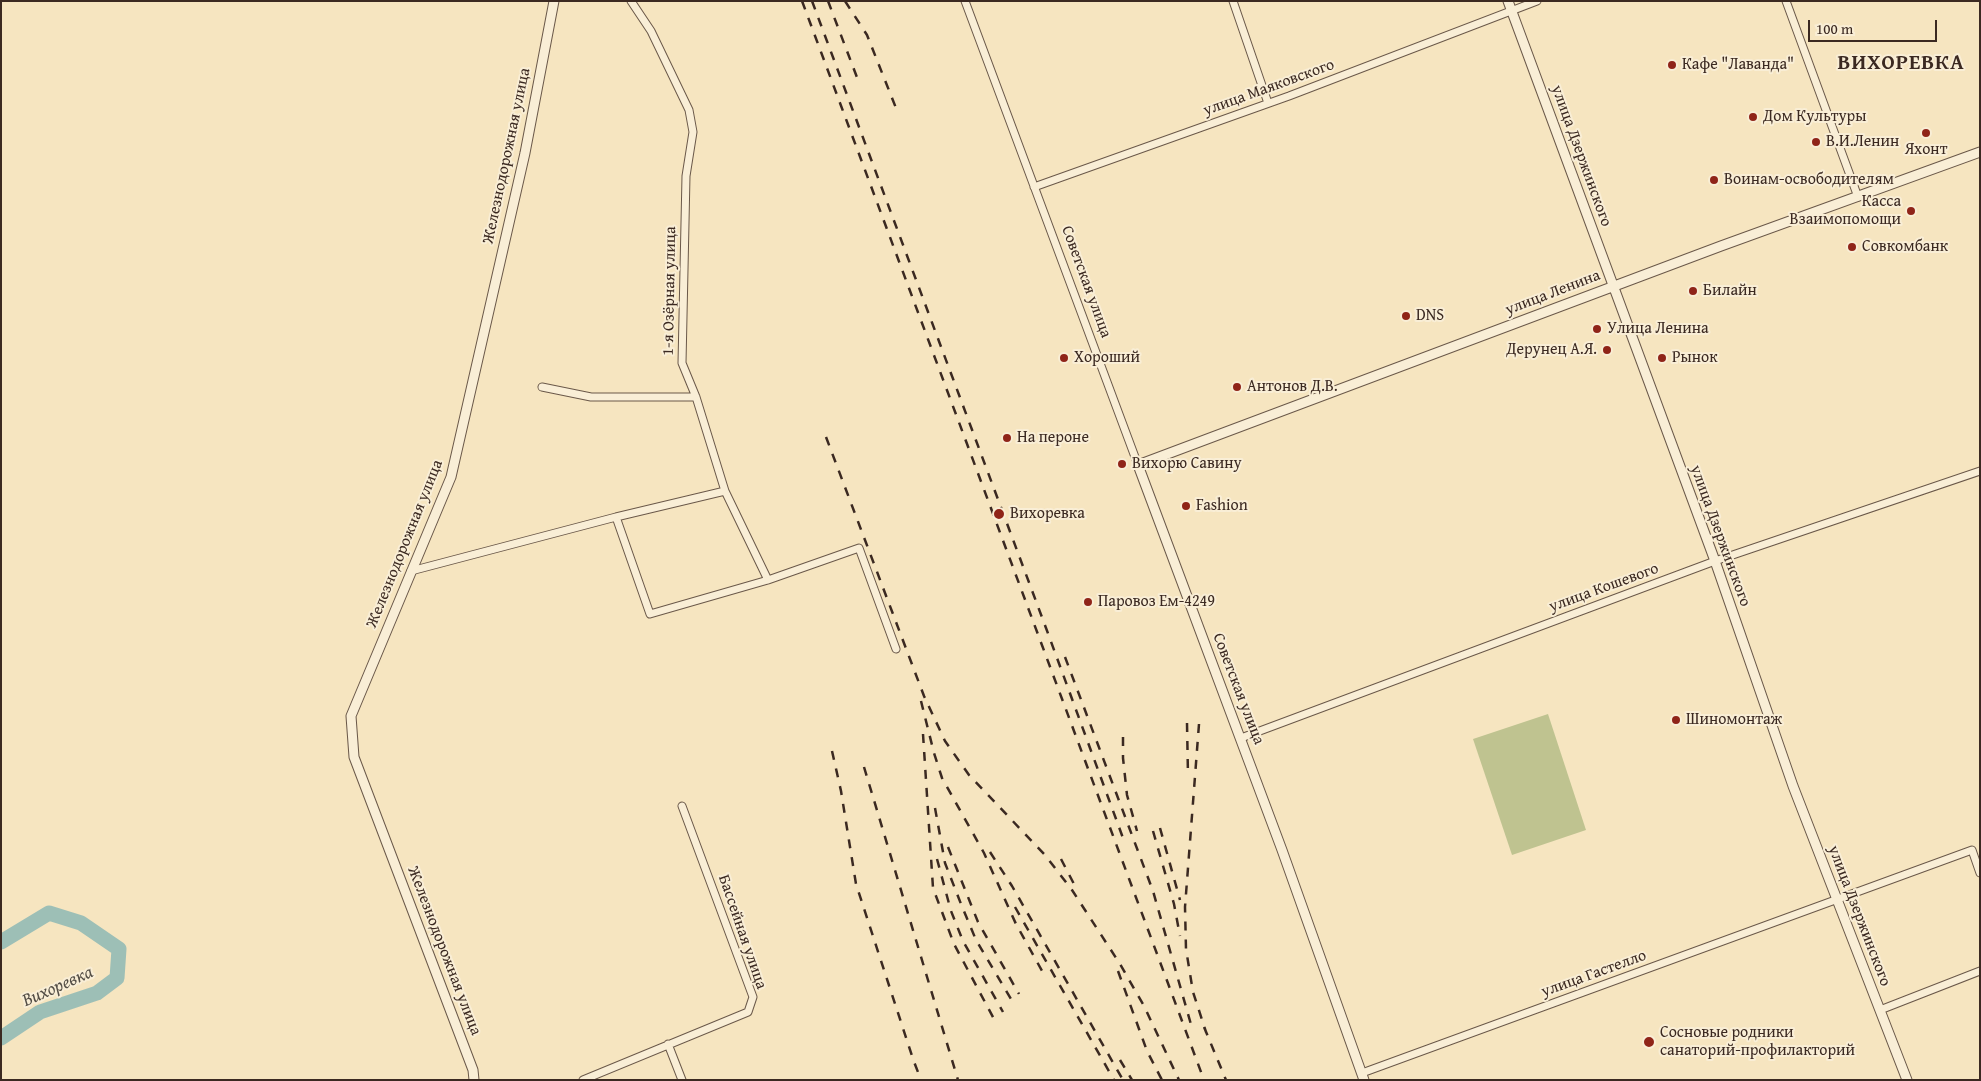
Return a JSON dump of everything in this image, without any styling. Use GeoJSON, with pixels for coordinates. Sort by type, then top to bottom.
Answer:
{"type":"FeatureCollection","features":[{"type":"Feature","properties":{"kind":"street","name":"Железнодорожная улица"},"geometry":{"type":"LineString","coordinates":[[474,1080],[473,1070],[354,756],[351,716],[451,477],[525,153],[554,1]]}},
{"type":"Feature","properties":{"kind":"street","name":"1-я Озёрная улица"},"geometry":{"type":"LineString","coordinates":[[631,1],[651,30],[660,48],[689,110],[693,132],[686,176],[682,363],[696,397],[725,491],[768,580]]}},
{"type":"Feature","properties":{"kind":"street","name":"Советская улица"},"geometry":{"type":"LineString","coordinates":[[965,1],[1241,738],[1363,1076]]}},
{"type":"Feature","properties":{"kind":"street"},"geometry":{"type":"LineString","coordinates":[[1233,1],[1268,103]]}},
{"type":"Feature","properties":{"kind":"street","name":"улица Дзержинского"},"geometry":{"type":"LineString","coordinates":[[1508,1],[1715,562],[1763,702],[1836,898],[1907,1080]]}},
{"type":"Feature","properties":{"kind":"street","name":"улица Маяковского"},"geometry":{"type":"LineString","coordinates":[[1034,187],[1268,103],[1537,1]]}},
{"type":"Feature","properties":{"kind":"street"},"geometry":{"type":"LineString","coordinates":[[1786,1],[1858,197]]}},
{"type":"Feature","properties":{"kind":"street","name":"улица Ленина"},"geometry":{"type":"LineString","coordinates":[[1138,465],[1613,286],[1980,152]]}},
{"type":"Feature","properties":{"kind":"street"},"geometry":{"type":"LineString","coordinates":[[542,387],[591,397],[696,397]]}},
{"type":"Feature","properties":{"kind":"street","name":"улица Кошевого"},"geometry":{"type":"LineString","coordinates":[[1241,738],[1715,562],[1980,471]]}},
{"type":"Feature","properties":{"kind":"street"},"geometry":{"type":"LineString","coordinates":[[411,572],[616,517],[725,491]]}},
{"type":"Feature","properties":{"kind":"street"},"geometry":{"type":"LineString","coordinates":[[616,517],[650,614],[768,580],[859,548],[896,649]]}},
{"type":"Feature","properties":{"kind":"street","name":"Бассейная улица"},"geometry":{"type":"LineString","coordinates":[[583,1080],[748,1012],[752,997],[682,806]]}},
{"type":"Feature","properties":{"kind":"street","name":"улица Гастелло"},"geometry":{"type":"LineString","coordinates":[[1363,1076],[1836,898],[1972,850],[1980,872]]}},
{"type":"Feature","properties":{"kind":"street"},"geometry":{"type":"LineString","coordinates":[[1880,1010],[1980,972]]}},
{"type":"Feature","properties":{"kind":"street"},"geometry":{"type":"LineString","coordinates":[[668,1044],[682,1080]]}},
{"type":"Feature","properties":{"kind":"green space"},"geometry":{"type":"Polygon","coordinates":[[[1548,714],[1586,830],[1512,855],[1473,739],[1548,714]]]}},
{"type":"Feature","properties":{"kind":"waterway","name":"Вихоревка"},"geometry":{"type":"LineString","coordinates":[[1,942],[49,913],[81,923],[119,949],[117,978],[97,993],[40,1012],[1,1038]]}},
{"type":"Feature","properties":{"kind":"railway"},"geometry":{"type":"LineString","coordinates":[[802,1],[1204,1080]]}},
{"type":"Feature","properties":{"kind":"railway"},"geometry":{"type":"LineString","coordinates":[[812,1],[1123,838]]}},
{"type":"Feature","properties":{"kind":"railway"},"geometry":{"type":"LineString","coordinates":[[828,1],[858,80]]}},
{"type":"Feature","properties":{"kind":"railway"},"geometry":{"type":"LineString","coordinates":[[845,1],[867,35],[896,108]]}},
{"type":"Feature","properties":{"kind":"railway"},"geometry":{"type":"LineString","coordinates":[[826,437],[924,696],[945,741],[969,775],[1045,855],[1072,890],[1120,964],[1144,1006],[1179,1080]]}},
{"type":"Feature","properties":{"kind":"railway"},"geometry":{"type":"LineString","coordinates":[[1065,657],[1153,891],[1192,1028]]}},
{"type":"Feature","properties":{"kind":"railway"},"geometry":{"type":"LineString","coordinates":[[921,701],[942,778],[984,853],[1016,924],[1046,978]]}},
{"type":"Feature","properties":{"kind":"railway"},"geometry":{"type":"LineString","coordinates":[[1187,723],[1188,776]]}},
{"type":"Feature","properties":{"kind":"railway"},"geometry":{"type":"LineString","coordinates":[[1199,724],[1185,907],[1186,949],[1193,992],[1206,1032]]}},
{"type":"Feature","properties":{"kind":"railway"},"geometry":{"type":"LineString","coordinates":[[923,734],[933,888],[954,944],[994,1019]]}},
{"type":"Feature","properties":{"kind":"railway"},"geometry":{"type":"LineString","coordinates":[[1123,737],[1127,795],[1137,831]]}},
{"type":"Feature","properties":{"kind":"railway"},"geometry":{"type":"LineString","coordinates":[[832,751],[841,791],[856,884],[921,1080]]}},
{"type":"Feature","properties":{"kind":"railway"},"geometry":{"type":"LineString","coordinates":[[864,767],[958,1080]]}},
{"type":"Feature","properties":{"kind":"railway"},"geometry":{"type":"LineString","coordinates":[[935,808],[945,863],[961,904],[976,940],[1014,1004]]}},
{"type":"Feature","properties":{"kind":"railway"},"geometry":{"type":"LineString","coordinates":[[1160,828],[1180,900]]}},
{"type":"Feature","properties":{"kind":"railway"},"geometry":{"type":"LineString","coordinates":[[1153,831],[1174,904],[1180,936]]}},
{"type":"Feature","properties":{"kind":"railway"},"geometry":{"type":"LineString","coordinates":[[948,847],[978,922],[1019,994]]}},
{"type":"Feature","properties":{"kind":"railway"},"geometry":{"type":"LineString","coordinates":[[990,852],[1012,886],[1123,1080]]}},
{"type":"Feature","properties":{"kind":"railway"},"geometry":{"type":"LineString","coordinates":[[937,859],[951,911],[963,941],[1003,1012]]}},
{"type":"Feature","properties":{"kind":"railway"},"geometry":{"type":"LineString","coordinates":[[1061,859],[1074,884]]}},
{"type":"Feature","properties":{"kind":"railway"},"geometry":{"type":"LineString","coordinates":[[1015,907],[1114,1080]]}},
{"type":"Feature","properties":{"kind":"railway"},"geometry":{"type":"LineString","coordinates":[[1118,971],[1147,1051],[1162,1080]]}},
{"type":"Feature","properties":{"kind":"railway"},"geometry":{"type":"LineString","coordinates":[[1204,1027],[1226,1080]]}},
{"type":"Feature","properties":{"kind":"railway"},"geometry":{"type":"LineString","coordinates":[[1120,1060],[1132,1080]]}},
{"type":"Feature","properties":{"kind":"place","name":"Кафе \"Лаванда\""},"geometry":{"type":"Point","coordinates":[1672,65]}},
{"type":"Feature","properties":{"kind":"place","name":"Дом Культуры"},"geometry":{"type":"Point","coordinates":[1753,117]}},
{"type":"Feature","properties":{"kind":"place","name":"Яхонт"},"geometry":{"type":"Point","coordinates":[1926,133]}},
{"type":"Feature","properties":{"kind":"place","name":"В.И.Ленин"},"geometry":{"type":"Point","coordinates":[1816,142]}},
{"type":"Feature","properties":{"kind":"place","name":"Воинам-освободителям"},"geometry":{"type":"Point","coordinates":[1714,180]}},
{"type":"Feature","properties":{"kind":"place","name":"Касса Взаимопомощи"},"geometry":{"type":"Point","coordinates":[1911,211]}},
{"type":"Feature","properties":{"kind":"place","name":"Совкомбанк"},"geometry":{"type":"Point","coordinates":[1852,247]}},
{"type":"Feature","properties":{"kind":"place","name":"Билайн"},"geometry":{"type":"Point","coordinates":[1693,291]}},
{"type":"Feature","properties":{"kind":"place","name":"DNS"},"geometry":{"type":"Point","coordinates":[1406,316]}},
{"type":"Feature","properties":{"kind":"place","name":"Улица Ленина"},"geometry":{"type":"Point","coordinates":[1597,329]}},
{"type":"Feature","properties":{"kind":"place","name":"Дерунец А.Я."},"geometry":{"type":"Point","coordinates":[1607,350]}},
{"type":"Feature","properties":{"kind":"place","name":"Хороший"},"geometry":{"type":"Point","coordinates":[1064,358]}},
{"type":"Feature","properties":{"kind":"place","name":"Рынок"},"geometry":{"type":"Point","coordinates":[1662,358]}},
{"type":"Feature","properties":{"kind":"place","name":"Антонов Д.В."},"geometry":{"type":"Point","coordinates":[1237,387]}},
{"type":"Feature","properties":{"kind":"place","name":"На пероне"},"geometry":{"type":"Point","coordinates":[1007,438]}},
{"type":"Feature","properties":{"kind":"place","name":"Вихорю Савину"},"geometry":{"type":"Point","coordinates":[1122,464]}},
{"type":"Feature","properties":{"kind":"place","name":"Fashion"},"geometry":{"type":"Point","coordinates":[1186,506]}},
{"type":"Feature","properties":{"kind":"place","name":"Вихоревка"},"geometry":{"type":"Point","coordinates":[999,514]}},
{"type":"Feature","properties":{"kind":"place","name":"Паровоз Ем-4249"},"geometry":{"type":"Point","coordinates":[1088,602]}},
{"type":"Feature","properties":{"kind":"place","name":"Шиномонтаж"},"geometry":{"type":"Point","coordinates":[1676,720]}},
{"type":"Feature","properties":{"kind":"place","name":"Сосновые родники санаторий-профилакторий"},"geometry":{"type":"Point","coordinates":[1649,1042]}},
{"type":"Feature","properties":{"kind":"district","name":"ВИХОРЕВКА"},"geometry":{"type":"Point","coordinates":[1901,64]}}]}
